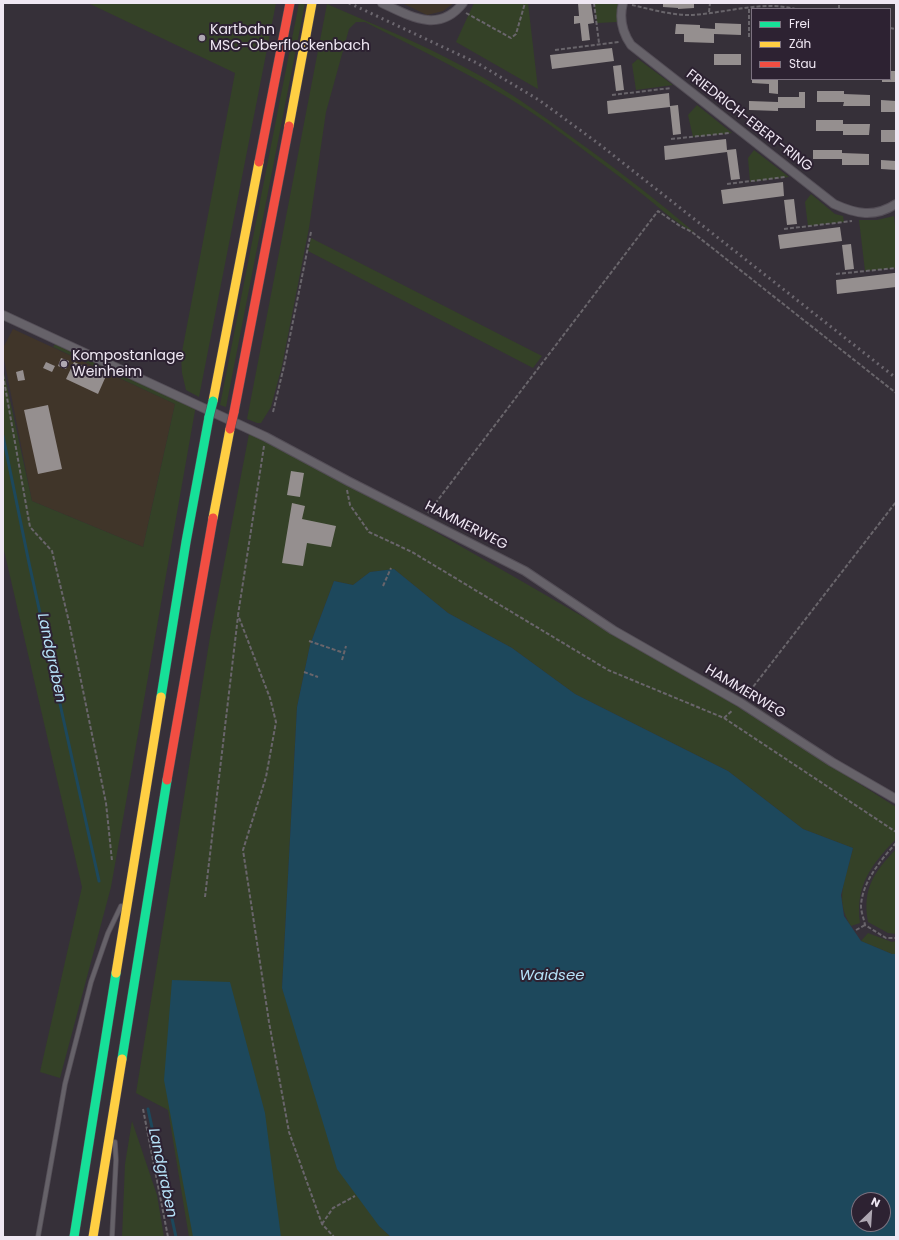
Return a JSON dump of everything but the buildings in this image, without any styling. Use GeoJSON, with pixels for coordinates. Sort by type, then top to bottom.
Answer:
{"type":"FeatureCollection","features":[{"type":"Feature","properties":{"kind":"highway"},"geometry":{"type":"LineString","coordinates":[[74,1237],[186,542],[290,3]]}},
{"type":"Feature","properties":{"kind":"highway"},"geometry":{"type":"LineString","coordinates":[[93,1237],[197,605],[312,3]]}},
{"type":"Feature","properties":{"kind":"street"},"geometry":{"type":"LineString","coordinates":[[382,3],[414,18],[430,21],[446,17],[461,6]]}},
{"type":"Feature","properties":{"kind":"street","name":"FRIEDRICH-EBERT-RING"},"geometry":{"type":"LineString","coordinates":[[624,3],[621,21],[628,40],[641,54],[834,204],[851,212],[870,214],[884,210],[896,204]]}},
{"type":"Feature","properties":{"kind":"street","name":"HAMMERWEG"},"geometry":{"type":"LineString","coordinates":[[3,315],[266,437],[348,481],[525,571],[613,630],[741,703],[832,762],[896,799]]}},
{"type":"Feature","properties":{"kind":"lane"},"geometry":{"type":"LineString","coordinates":[[38,1237],[60,1106],[91,982],[108,933],[129,892]]}},
{"type":"Feature","properties":{"kind":"lane"},"geometry":{"type":"LineString","coordinates":[[112,1237],[116,1160],[113,1112]]}},
{"type":"Feature","properties":{"kind":"path"},"geometry":{"type":"LineString","coordinates":[[461,6],[469,16],[511,38],[516,34],[525,3]]}},
{"type":"Feature","properties":{"kind":"path"},"geometry":{"type":"LineString","coordinates":[[594,3],[599,44]]}},
{"type":"Feature","properties":{"kind":"path"},"geometry":{"type":"LineString","coordinates":[[624,3],[663,12],[689,15],[773,5],[790,8]]}},
{"type":"Feature","properties":{"kind":"path"},"geometry":{"type":"LineString","coordinates":[[709,12],[710,3]]}},
{"type":"Feature","properties":{"kind":"path"},"geometry":{"type":"LineString","coordinates":[[749,8],[749,37]]}},
{"type":"Feature","properties":{"kind":"path"},"geometry":{"type":"LineString","coordinates":[[555,50],[628,40]]}},
{"type":"Feature","properties":{"kind":"path"},"geometry":{"type":"LineString","coordinates":[[612,95],[683,86]]}},
{"type":"Feature","properties":{"kind":"path"},"geometry":{"type":"LineString","coordinates":[[670,139],[743,132]]}},
{"type":"Feature","properties":{"kind":"path"},"geometry":{"type":"LineString","coordinates":[[727,184],[798,176]]}},
{"type":"Feature","properties":{"kind":"path"},"geometry":{"type":"LineString","coordinates":[[424,519],[658,211],[680,226],[692,232],[896,393]]}},
{"type":"Feature","properties":{"kind":"path"},"geometry":{"type":"LineString","coordinates":[[784,229],[852,221]]}},
{"type":"Feature","properties":{"kind":"path"},"geometry":{"type":"LineString","coordinates":[[273,412],[284,366],[311,232]]}},
{"type":"Feature","properties":{"kind":"path"},"geometry":{"type":"LineString","coordinates":[[836,274],[896,268]]}},
{"type":"Feature","properties":{"kind":"path"},"geometry":{"type":"LineString","coordinates":[[3,375],[30,527],[52,551],[67,615],[106,803],[112,861]]}},
{"type":"Feature","properties":{"kind":"path"},"geometry":{"type":"LineString","coordinates":[[205,897],[238,615],[266,437]]}},
{"type":"Feature","properties":{"kind":"path"},"geometry":{"type":"LineString","coordinates":[[348,481],[346,489],[350,505],[369,532],[412,552],[608,670],[724,718],[896,832]]}},
{"type":"Feature","properties":{"kind":"path"},"geometry":{"type":"LineString","coordinates":[[724,718],[741,703],[896,502]]}},
{"type":"Feature","properties":{"kind":"path"},"geometry":{"type":"LineString","coordinates":[[383,586],[391,568]]}},
{"type":"Feature","properties":{"kind":"path"},"geometry":{"type":"LineString","coordinates":[[238,615],[270,698],[276,722],[266,777],[243,850],[269,1022],[290,1132],[322,1224],[334,1237]]}},
{"type":"Feature","properties":{"kind":"path"},"geometry":{"type":"LineString","coordinates":[[309,641],[344,653]]}},
{"type":"Feature","properties":{"kind":"path"},"geometry":{"type":"LineString","coordinates":[[342,660],[346,646]]}},
{"type":"Feature","properties":{"kind":"path"},"geometry":{"type":"LineString","coordinates":[[304,672],[318,676]]}},
{"type":"Feature","properties":{"kind":"path"},"geometry":{"type":"LineString","coordinates":[[896,843],[880,861],[865,888],[861,906],[865,925],[886,938],[896,938]]}},
{"type":"Feature","properties":{"kind":"path"},"geometry":{"type":"LineString","coordinates":[[856,930],[865,925]]}},
{"type":"Feature","properties":{"kind":"path"},"geometry":{"type":"LineString","coordinates":[[144,1109],[168,1237]]}},
{"type":"Feature","properties":{"kind":"path"},"geometry":{"type":"LineString","coordinates":[[322,1224],[333,1208],[355,1196]]}},
{"type":"Feature","properties":{"kind":"shaded area"},"geometry":{"type":"Polygon","coordinates":[[[402,3],[454,3],[443,11],[427,15],[402,3]]]}},
{"type":"Feature","properties":{"kind":"shaded area"},"geometry":{"type":"Polygon","coordinates":[[[13,329],[175,404],[143,547],[32,501],[3,354],[3,348],[13,329]]]}},
{"type":"Feature","properties":{"kind":"green space"},"geometry":{"type":"Polygon","coordinates":[[[88,3],[276,3],[199,397],[186,390],[182,373],[181,357],[235,73],[88,3]]]}},
{"type":"Feature","properties":{"kind":"green space"},"geometry":{"type":"Polygon","coordinates":[[[299,3],[305,3],[226,407],[220,405],[299,3]]]}},
{"type":"Feature","properties":{"kind":"green space"},"geometry":{"type":"Polygon","coordinates":[[[474,3],[528,3],[538,89],[456,42],[474,3]]]}},
{"type":"Feature","properties":{"kind":"green space"},"geometry":{"type":"Polygon","coordinates":[[[594,3],[618,3],[617,22],[597,23],[594,3]]]}},
{"type":"Feature","properties":{"kind":"green space"},"geometry":{"type":"Polygon","coordinates":[[[327,4],[447,58],[506,91],[620,172],[695,233],[672,219],[583,149],[528,110],[459,70],[365,22],[356,22],[349,29],[326,112],[309,228],[282,366],[271,407],[261,423],[247,419],[327,4]]]}},
{"type":"Feature","properties":{"kind":"green space"},"geometry":{"type":"Polygon","coordinates":[[[638,59],[673,85],[636,90],[632,64],[638,59]]]}},
{"type":"Feature","properties":{"kind":"green space"},"geometry":{"type":"Polygon","coordinates":[[[697,105],[732,133],[693,137],[688,115],[697,105]]]}},
{"type":"Feature","properties":{"kind":"green space"},"geometry":{"type":"Polygon","coordinates":[[[754,150],[789,177],[750,182],[748,158],[754,150]]]}},
{"type":"Feature","properties":{"kind":"green space"},"geometry":{"type":"Polygon","coordinates":[[[811,194],[835,214],[843,216],[844,222],[808,226],[805,202],[811,194]]]}},
{"type":"Feature","properties":{"kind":"green space"},"geometry":{"type":"Polygon","coordinates":[[[894,216],[896,234],[896,268],[865,271],[859,220],[877,220],[894,216]]]}},
{"type":"Feature","properties":{"kind":"green space"},"geometry":{"type":"Polygon","coordinates":[[[311,238],[542,356],[533,368],[308,251],[311,238]]]}},
{"type":"Feature","properties":{"kind":"green space"},"geometry":{"type":"Polygon","coordinates":[[[58,340],[196,405],[111,887],[60,1078],[40,1072],[82,887],[3,546],[3,368],[32,501],[143,547],[175,404],[53,347],[58,340]]]}},
{"type":"Feature","properties":{"kind":"green space"},"geometry":{"type":"Polygon","coordinates":[[[249,434],[281,446],[354,489],[420,523],[511,575],[732,703],[896,807],[896,839],[872,867],[860,898],[860,923],[851,926],[846,916],[842,897],[845,878],[853,848],[803,829],[728,771],[575,694],[512,648],[448,613],[394,569],[370,572],[353,585],[334,581],[310,645],[297,707],[282,988],[379,1226],[391,1237],[189,1237],[168,1110],[136,1093],[210,637],[249,434]]]}},
{"type":"Feature","properties":{"kind":"green space"},"geometry":{"type":"Polygon","coordinates":[[[896,849],[896,934],[888,933],[868,922],[867,900],[868,890],[876,874],[896,849]]]}},
{"type":"Feature","properties":{"kind":"green space"},"geometry":{"type":"Polygon","coordinates":[[[868,933],[892,942],[896,941],[896,954],[892,954],[861,941],[868,933]]]}},
{"type":"Feature","properties":{"kind":"green space"},"geometry":{"type":"Polygon","coordinates":[[[132,1121],[157,1195],[164,1237],[122,1237],[125,1164],[132,1121]]]}},
{"type":"Feature","properties":{"kind":"water","name":"Waidsee"},"geometry":{"type":"Polygon","coordinates":[[[394,569],[448,613],[512,648],[575,694],[728,771],[803,829],[853,848],[841,895],[844,916],[861,941],[892,954],[896,954],[896,1237],[391,1237],[379,1226],[337,1169],[282,988],[297,707],[310,645],[334,581],[353,585],[370,572],[394,569]]]}},
{"type":"Feature","properties":{"kind":"water"},"geometry":{"type":"Polygon","coordinates":[[[172,980],[230,982],[265,1113],[281,1237],[193,1237],[164,1080],[172,980]]]}},
{"type":"Feature","properties":{"kind":"waterway","name":"Landgraben"},"geometry":{"type":"LineString","coordinates":[[3,436],[29,563],[99,881]]}},
{"type":"Feature","properties":{"kind":"waterway","name":"Landgraben"},"geometry":{"type":"LineString","coordinates":[[148,1109],[176,1237]]}},
{"type":"Feature","properties":{"kind":"railway"},"geometry":{"type":"LineString","coordinates":[[349,3],[477,63],[539,100],[599,144],[896,378]]}},
{"type":"Feature","properties":{"kind":"traffic: fast"},"geometry":{"type":"LineString","coordinates":[[209,417],[213,401]]}},
{"type":"Feature","properties":{"kind":"traffic: fast"},"geometry":{"type":"LineString","coordinates":[[161,697],[186,542],[209,417]]}},
{"type":"Feature","properties":{"kind":"traffic: fast"},"geometry":{"type":"LineString","coordinates":[[122,1059],[167,780]]}},
{"type":"Feature","properties":{"kind":"traffic: fast"},"geometry":{"type":"LineString","coordinates":[[74,1237],[116,973]]}},
{"type":"Feature","properties":{"kind":"traffic: slow"},"geometry":{"type":"LineString","coordinates":[[289,126],[312,3]]}},
{"type":"Feature","properties":{"kind":"traffic: slow"},"geometry":{"type":"LineString","coordinates":[[213,401],[259,162]]}},
{"type":"Feature","properties":{"kind":"traffic: slow"},"geometry":{"type":"LineString","coordinates":[[213,518],[230,429]]}},
{"type":"Feature","properties":{"kind":"traffic: slow"},"geometry":{"type":"LineString","coordinates":[[116,973],[161,697]]}},
{"type":"Feature","properties":{"kind":"traffic: slow"},"geometry":{"type":"LineString","coordinates":[[93,1237],[122,1059]]}},
{"type":"Feature","properties":{"kind":"traffic: jam"},"geometry":{"type":"LineString","coordinates":[[259,162],[290,3]]}},
{"type":"Feature","properties":{"kind":"traffic: jam"},"geometry":{"type":"LineString","coordinates":[[234,412],[289,126]]}},
{"type":"Feature","properties":{"kind":"traffic: jam"},"geometry":{"type":"LineString","coordinates":[[230,429],[234,412]]}},
{"type":"Feature","properties":{"kind":"traffic: jam"},"geometry":{"type":"LineString","coordinates":[[167,780],[213,518]]}},
{"type":"Feature","properties":{"kind":"place","name":"Kartbahn MSC-Oberflockenbach"},"geometry":{"type":"Point","coordinates":[202,38]}},
{"type":"Feature","properties":{"kind":"place","name":"Kompostanlage Weinheim"},"geometry":{"type":"Point","coordinates":[64,364]}}]}
